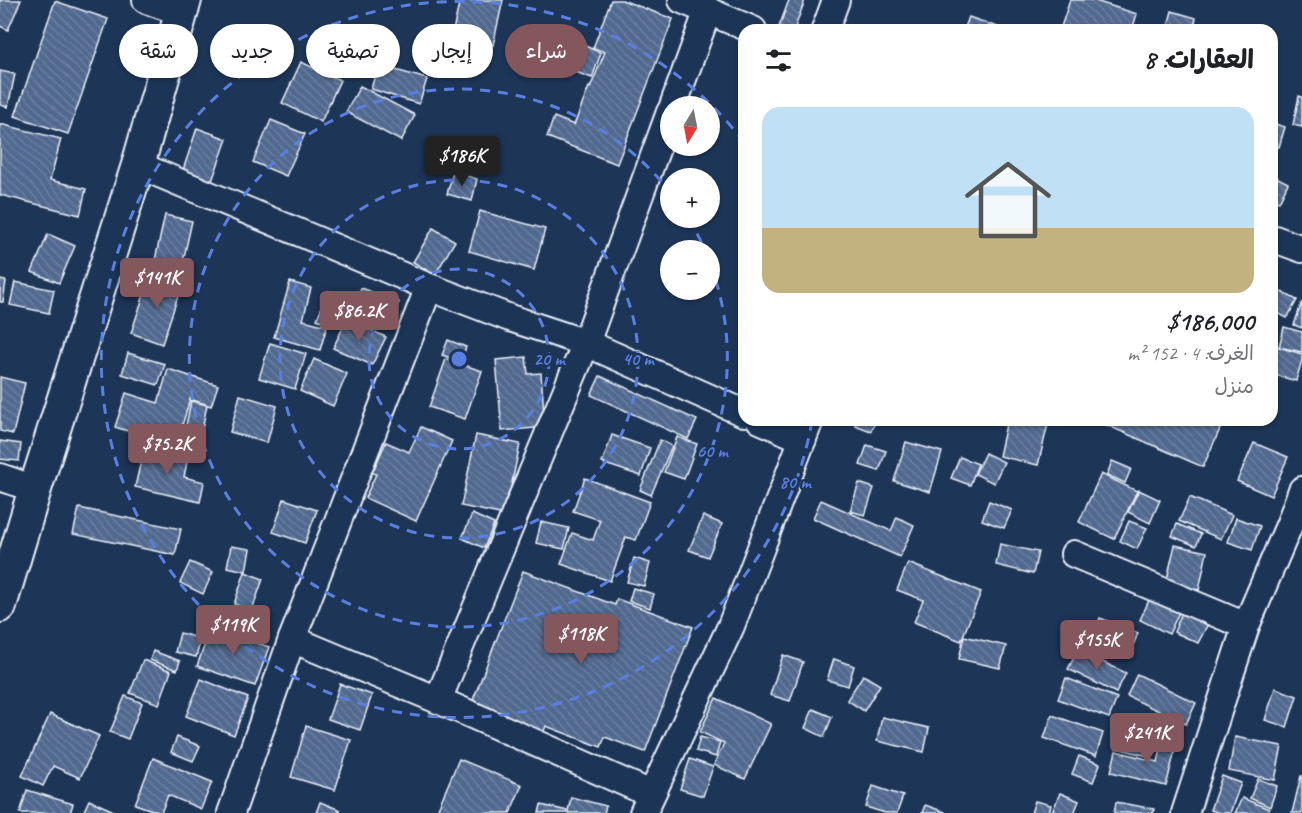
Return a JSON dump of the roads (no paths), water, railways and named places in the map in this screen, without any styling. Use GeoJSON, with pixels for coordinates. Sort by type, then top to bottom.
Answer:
{"type":"FeatureCollection","features":[{"type":"Feature","properties":{"kind":"street"},"geometry":{"type":"LineString","coordinates":[[0,606],[138,165],[183,6],[146,0]]}},
{"type":"Feature","properties":{"kind":"street"},"geometry":{"type":"LineString","coordinates":[[682,0],[740,24]]}},
{"type":"Feature","properties":{"kind":"street"},"geometry":{"type":"LineString","coordinates":[[827,24],[836,0]]}},
{"type":"Feature","properties":{"kind":"street"},"geometry":{"type":"LineString","coordinates":[[677,96],[708,10]]}},
{"type":"Feature","properties":{"kind":"street"},"geometry":{"type":"LineString","coordinates":[[438,700],[586,343],[660,140]]}},
{"type":"Feature","properties":{"kind":"street"},"geometry":{"type":"LineString","coordinates":[[138,165],[429,288],[586,343],[738,410]]}},
{"type":"Feature","properties":{"kind":"street"},"geometry":{"type":"LineString","coordinates":[[1278,240],[1302,249]]}},
{"type":"Feature","properties":{"kind":"street"},"geometry":{"type":"LineString","coordinates":[[231,813],[292,639],[429,288]]}},
{"type":"Feature","properties":{"kind":"street"},"geometry":{"type":"LineString","coordinates":[[292,639],[438,700],[651,807],[731,626],[806,429],[791,426]]}},
{"type":"Feature","properties":{"kind":"street"},"geometry":{"type":"LineString","coordinates":[[0,477],[35,489]]}},
{"type":"Feature","properties":{"kind":"street"},"geometry":{"type":"LineString","coordinates":[[1185,813],[1246,626],[1302,490]]}},
{"type":"Feature","properties":{"kind":"street"},"geometry":{"type":"LineString","coordinates":[[1074,554],[1246,626]]}}]}
